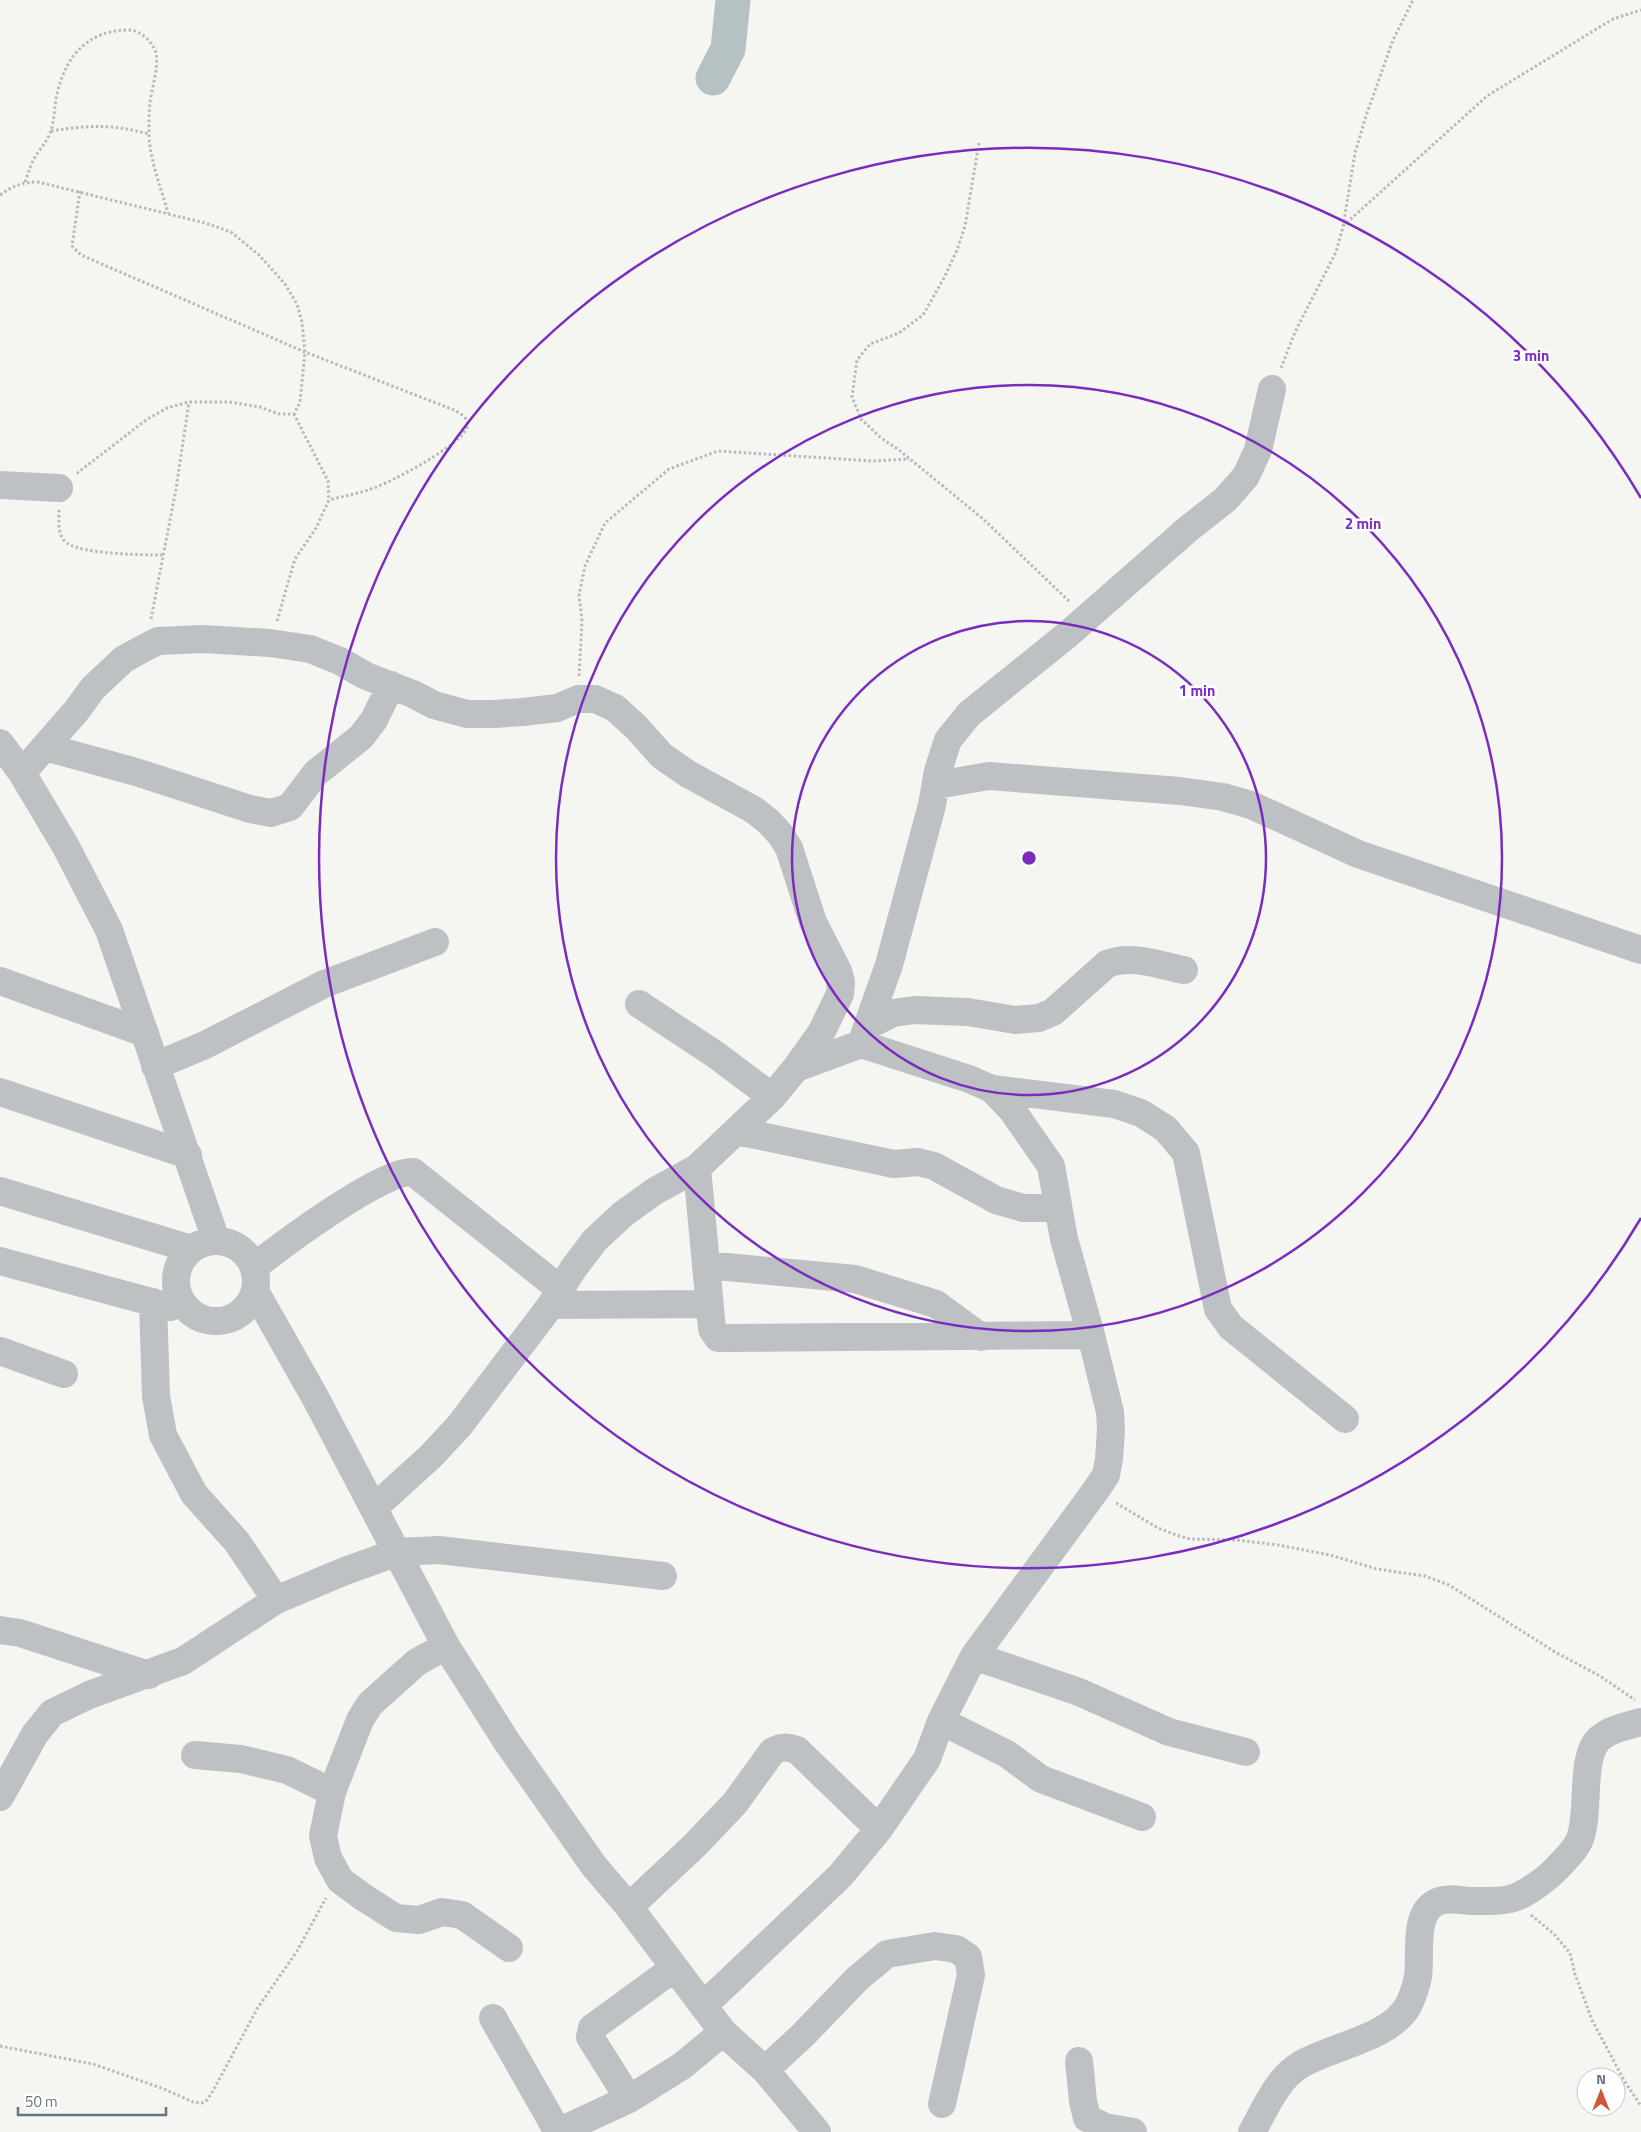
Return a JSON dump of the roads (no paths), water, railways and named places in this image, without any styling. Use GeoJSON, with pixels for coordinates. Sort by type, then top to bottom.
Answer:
{"type":"FeatureCollection","features":[{"type":"Feature","properties":{"kind":"street"},"geometry":{"type":"LineString","coordinates":[[865,1034],[889,965],[938,771],[948,740],[970,714],[1226,499],[1246,476],[1258,450],[1272,389]]}},
{"type":"Feature","properties":{"kind":"street"},"geometry":{"type":"LineString","coordinates":[[0,485],[59,488]]}},
{"type":"Feature","properties":{"kind":"street"},"geometry":{"type":"LineString","coordinates":[[22,773],[93,688],[124,659],[146,647],[158,641],[203,639],[270,643],[310,649],[340,661],[366,676],[391,685],[434,705],[467,714],[494,714],[557,708],[578,699],[595,699],[615,708],[636,727],[662,756],[688,774],[754,810],[769,822],[789,848],[812,922],[838,971],[841,982],[840,994],[834,1010],[796,1068],[772,1097],[737,1131],[697,1168],[655,1190],[623,1214],[596,1240],[458,1426],[431,1456],[374,1508]]}},
{"type":"Feature","properties":{"kind":"street"},"geometry":{"type":"LineString","coordinates":[[45,747],[136,772],[250,809],[271,813],[290,807],[316,773],[362,737],[374,720],[391,685]]}},
{"type":"Feature","properties":{"kind":"street"},"geometry":{"type":"LineString","coordinates":[[0,744],[22,773],[65,845],[109,930],[216,1240]]}},
{"type":"Feature","properties":{"kind":"street"},"geometry":{"type":"LineString","coordinates":[[936,785],[990,776],[1180,791],[1223,797],[1250,805],[1358,854],[1641,950]]}},
{"type":"Feature","properties":{"kind":"street"},"geometry":{"type":"LineString","coordinates":[[155,1066],[205,1044],[324,984],[435,942]]}},
{"type":"Feature","properties":{"kind":"street"},"geometry":{"type":"LineString","coordinates":[[796,1068],[865,1034],[893,1013],[914,1010],[968,1012],[1015,1020],[1039,1018],[1053,1012],[1107,964],[1117,960],[1128,959],[1184,970]]}},
{"type":"Feature","properties":{"kind":"street"},"geometry":{"type":"LineString","coordinates":[[0,980],[145,1033]]}},
{"type":"Feature","properties":{"kind":"street"},"geometry":{"type":"LineString","coordinates":[[639,1004],[738,1070],[772,1097]]}},
{"type":"Feature","properties":{"kind":"street"},"geometry":{"type":"LineString","coordinates":[[865,1034],[992,1089],[1114,1104],[1141,1113],[1166,1129],[1186,1153],[1218,1309],[1231,1327],[1345,1419]]}},
{"type":"Feature","properties":{"kind":"street"},"geometry":{"type":"LineString","coordinates":[[703,2006],[840,1876],[879,1829],[927,1759],[941,1721],[974,1656],[1106,1475],[1111,1429],[1110,1412],[1070,1260],[1051,1166],[1012,1110],[992,1089]]}},
{"type":"Feature","properties":{"kind":"street"},"geometry":{"type":"LineString","coordinates":[[0,1092],[188,1155]]}},
{"type":"Feature","properties":{"kind":"street"},"geometry":{"type":"LineString","coordinates":[[737,1131],[894,1164],[918,1162],[934,1166],[996,1200],[1023,1208],[1058,1208]]}},
{"type":"Feature","properties":{"kind":"street"},"geometry":{"type":"LineString","coordinates":[[697,1168],[712,1329],[718,1338],[1091,1335]]}},
{"type":"Feature","properties":{"kind":"street"},"geometry":{"type":"LineString","coordinates":[[0,1261],[152,1302],[207,1320],[222,1320],[237,1315],[248,1305],[255,1279],[304,1229],[385,1180],[404,1171],[413,1172],[555,1297],[709,1304]]}},
{"type":"Feature","properties":{"kind":"street"},"geometry":{"type":"LineString","coordinates":[[0,1191],[191,1249]]}},
{"type":"Feature","properties":{"kind":"street"},"geometry":{"type":"LineString","coordinates":[[193,1314],[182,1303],[176,1289],[176,1274],[181,1260],[191,1249],[203,1243],[216,1240],[228,1242],[239,1248],[248,1256],[255,1279],[446,1646],[507,1742],[594,1866],[628,1907],[723,2032],[765,2070],[817,2132]]}},
{"type":"Feature","properties":{"kind":"street"},"geometry":{"type":"LineString","coordinates":[[706,1265],[855,1279],[936,1304],[981,1337]]}},
{"type":"Feature","properties":{"kind":"street"},"geometry":{"type":"LineString","coordinates":[[152,1302],[156,1396],[164,1435],[194,1494],[237,1542],[276,1600]]}},
{"type":"Feature","properties":{"kind":"street"},"geometry":{"type":"LineString","coordinates":[[0,1351],[64,1374]]}},
{"type":"Feature","properties":{"kind":"street"},"geometry":{"type":"LineString","coordinates":[[0,1797],[35,1734],[52,1713],[89,1695],[184,1661],[276,1600],[345,1570],[398,1552],[438,1550],[663,1576]]}},
{"type":"Feature","properties":{"kind":"street"},"geometry":{"type":"LineString","coordinates":[[0,1630],[20,1633],[149,1674]]}},
{"type":"Feature","properties":{"kind":"street"},"geometry":{"type":"LineString","coordinates":[[446,1646],[417,1662],[370,1704],[360,1720],[332,1792],[324,1836],[328,1858],[340,1880],[362,1897],[396,1918],[419,1920],[442,1912],[462,1915],[509,1948]]}},
{"type":"Feature","properties":{"kind":"street"},"geometry":{"type":"LineString","coordinates":[[974,1656],[1079,1692],[1169,1732],[1246,1752]]}},
{"type":"Feature","properties":{"kind":"street"},"geometry":{"type":"LineString","coordinates":[[941,1721],[1008,1754],[1041,1778],[1142,1817]]}},
{"type":"Feature","properties":{"kind":"street"},"geometry":{"type":"LineString","coordinates":[[1252,2132],[1276,2089],[1298,2066],[1328,2051],[1364,2038],[1392,2023],[1408,2006],[1418,1977],[1420,1936],[1425,1912],[1435,1902],[1511,1899],[1532,1888],[1557,1869],[1578,1842],[1585,1817],[1591,1752],[1599,1740],[1614,1730],[1641,1722]]}},
{"type":"Feature","properties":{"kind":"street"},"geometry":{"type":"LineString","coordinates":[[628,1907],[695,1846],[735,1803],[772,1752],[779,1747],[797,1750],[879,1829]]}},
{"type":"Feature","properties":{"kind":"street"},"geometry":{"type":"LineString","coordinates":[[195,1755],[241,1759],[287,1770],[332,1792]]}},
{"type":"Feature","properties":{"kind":"street"},"geometry":{"type":"LineString","coordinates":[[765,2070],[802,2036],[858,1978],[887,1954],[935,1946],[956,1950],[968,1957],[971,1975],[942,2104]]}},
{"type":"Feature","properties":{"kind":"street"},"geometry":{"type":"LineString","coordinates":[[629,2099],[590,2037],[590,2032],[592,2028],[674,1968]]}},
{"type":"Feature","properties":{"kind":"street"},"geometry":{"type":"LineString","coordinates":[[494,2018],[558,2132],[629,2099],[682,2066],[723,2032]]}},
{"type":"Feature","properties":{"kind":"street"},"geometry":{"type":"LineString","coordinates":[[1079,2061],[1086,2118],[1104,2127],[1133,2132]]}},
{"type":"Feature","properties":{"kind":"waterway"},"geometry":{"type":"LineString","coordinates":[[713,78],[728,49],[733,0]]}}]}
